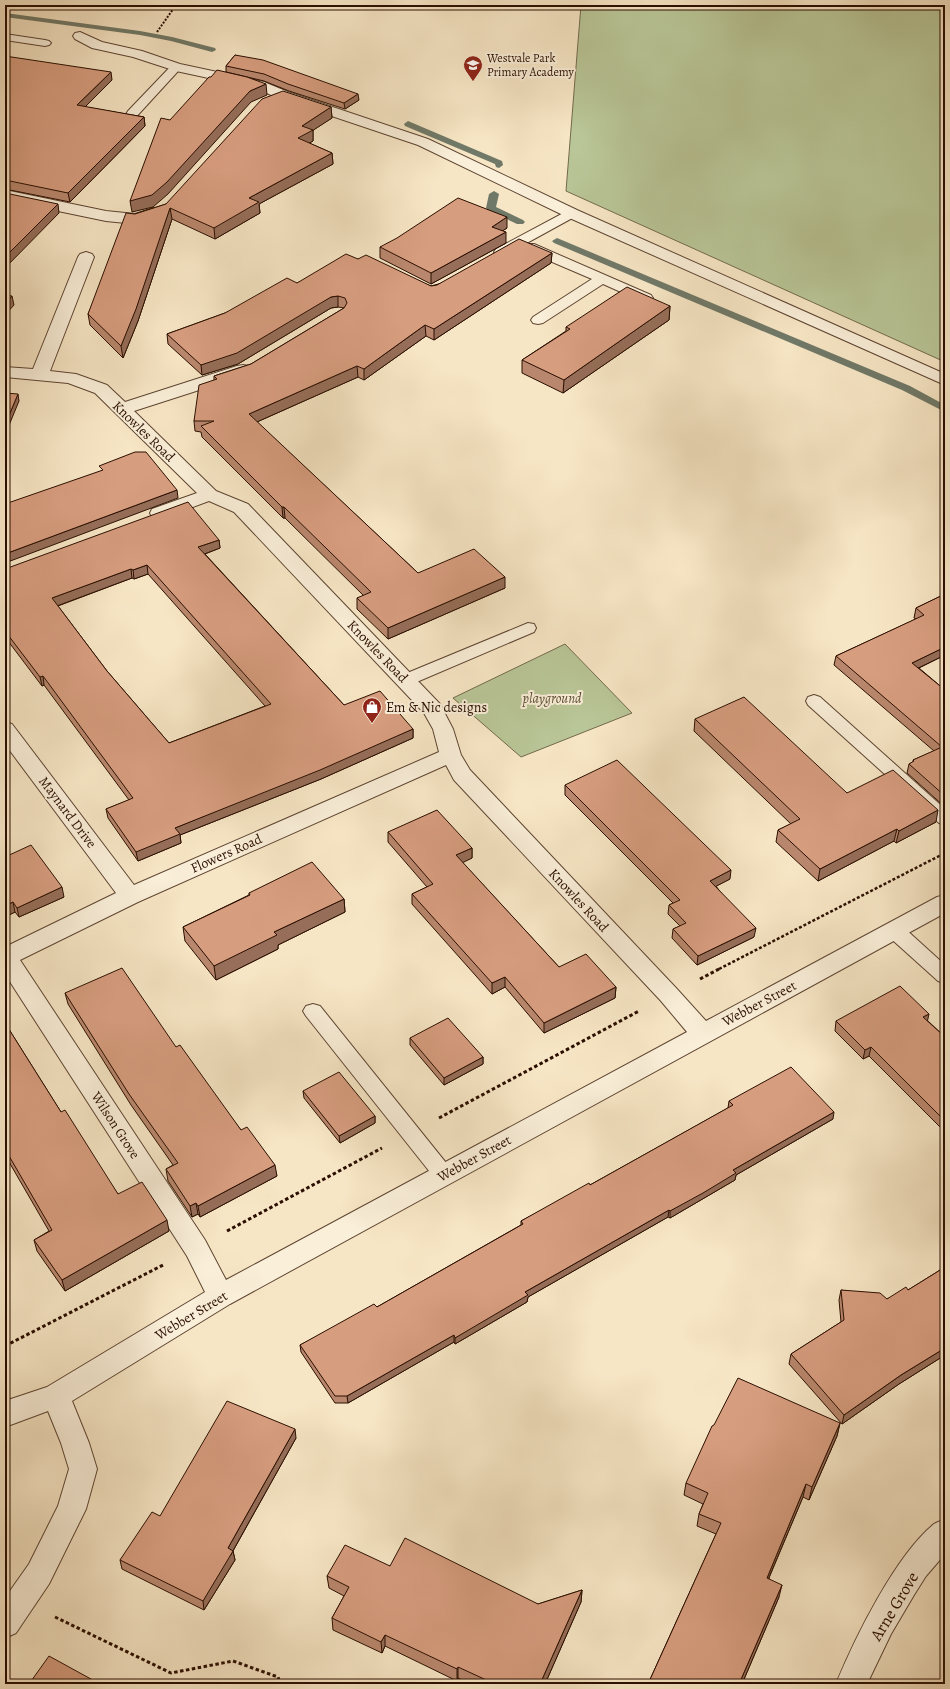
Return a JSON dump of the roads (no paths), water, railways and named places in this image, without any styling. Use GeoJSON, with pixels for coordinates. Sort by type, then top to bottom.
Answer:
{"type":"FeatureCollection","features":[{"type":"Feature","properties":{"kind":"street"},"geometry":{"type":"LineString","coordinates":[[80,36],[97,45],[176,67],[259,85],[423,142],[571,213],[945,380]]}},
{"type":"Feature","properties":{"kind":"street"},"geometry":{"type":"LineString","coordinates":[[264,103],[283,94]]}},
{"type":"Feature","properties":{"kind":"street"},"geometry":{"type":"LineString","coordinates":[[5,195],[106,216],[136,219],[160,211],[165,207]]}},
{"type":"Feature","properties":{"kind":"street"},"geometry":{"type":"LineString","coordinates":[[40,374],[86,257]]}},
{"type":"Feature","properties":{"kind":"street"},"geometry":{"type":"LineString","coordinates":[[122,409],[245,369],[258,361]]}},
{"type":"Feature","properties":{"kind":"street","name":"Knowles Road"},"geometry":{"type":"LineString","coordinates":[[5,372],[40,374],[70,378],[101,389],[209,495],[242,508],[433,709],[443,729],[450,756],[462,775],[669,995],[703,1034]]}},
{"type":"Feature","properties":{"kind":"street"},"geometry":{"type":"LineString","coordinates":[[143,520],[209,495]]}},
{"type":"Feature","properties":{"kind":"street","name":"Maynard Drive"},"geometry":{"type":"LineString","coordinates":[[5,729],[130,896]]}},
{"type":"Feature","properties":{"kind":"street","name":"Flowers Road"},"geometry":{"type":"LineString","coordinates":[[5,957],[130,896],[450,756]]}},
{"type":"Feature","properties":{"kind":"street","name":"Webber Street"},"geometry":{"type":"LineString","coordinates":[[5,1414],[56,1396],[221,1296],[945,903]]}},
{"type":"Feature","properties":{"kind":"street","name":"Wilson Grove"},"geometry":{"type":"LineString","coordinates":[[5,957],[196,1248],[221,1296]]}},
{"type":"Feature","properties":{"kind":"street"},"geometry":{"type":"LineString","coordinates":[[5,1623],[39,1574],[72,1509],[83,1469],[75,1443],[56,1396]]}},
{"type":"Feature","properties":{"kind":"street","name":"Arne Grove"},"geometry":{"type":"LineString","coordinates":[[851,1684],[890,1606],[931,1546],[945,1533]]}},
{"type":"Feature","properties":{"kind":"lane"},"geometry":{"type":"LineString","coordinates":[[5,37],[45,43]]}},
{"type":"Feature","properties":{"kind":"lane"},"geometry":{"type":"LineString","coordinates":[[132,114],[176,67]]}},
{"type":"Feature","properties":{"kind":"lane"},"geometry":{"type":"LineString","coordinates":[[492,257],[571,213]]}},
{"type":"Feature","properties":{"kind":"lane"},"geometry":{"type":"LineString","coordinates":[[519,242],[656,303]]}},
{"type":"Feature","properties":{"kind":"lane"},"geometry":{"type":"LineString","coordinates":[[538,320],[602,279]]}},
{"type":"Feature","properties":{"kind":"lane"},"geometry":{"type":"LineString","coordinates":[[406,680],[528,628]]}},
{"type":"Feature","properties":{"kind":"lane"},"geometry":{"type":"LineString","coordinates":[[814,701],[945,819]]}},
{"type":"Feature","properties":{"kind":"lane"},"geometry":{"type":"LineString","coordinates":[[895,931],[945,976]]}},
{"type":"Feature","properties":{"kind":"lane"},"geometry":{"type":"LineString","coordinates":[[313,1011],[444,1175]]}},
{"type":"Feature","properties":{"kind":"waterway"},"geometry":{"type":"LineString","coordinates":[[5,15],[140,33],[172,39],[212,50]]}},
{"type":"Feature","properties":{"kind":"waterway"},"geometry":{"type":"LineString","coordinates":[[408,124],[499,163],[499,165]]}},
{"type":"Feature","properties":{"kind":"waterway"},"geometry":{"type":"LineString","coordinates":[[494,194],[491,208],[520,222]]}},
{"type":"Feature","properties":{"kind":"waterway"},"geometry":{"type":"LineString","coordinates":[[557,241],[906,388],[945,409]]}},
{"type":"Feature","properties":{"kind":"place","name":"Westvale Park Primary Academy"},"geometry":{"type":"Point","coordinates":[473,82]}},
{"type":"Feature","properties":{"kind":"place","name":"Em & Nic designs"},"geometry":{"type":"Point","coordinates":[372,724]}},
{"type":"Feature","properties":{"kind":"park label","name":"playground"},"geometry":{"type":"Point","coordinates":[552,698]}}]}
